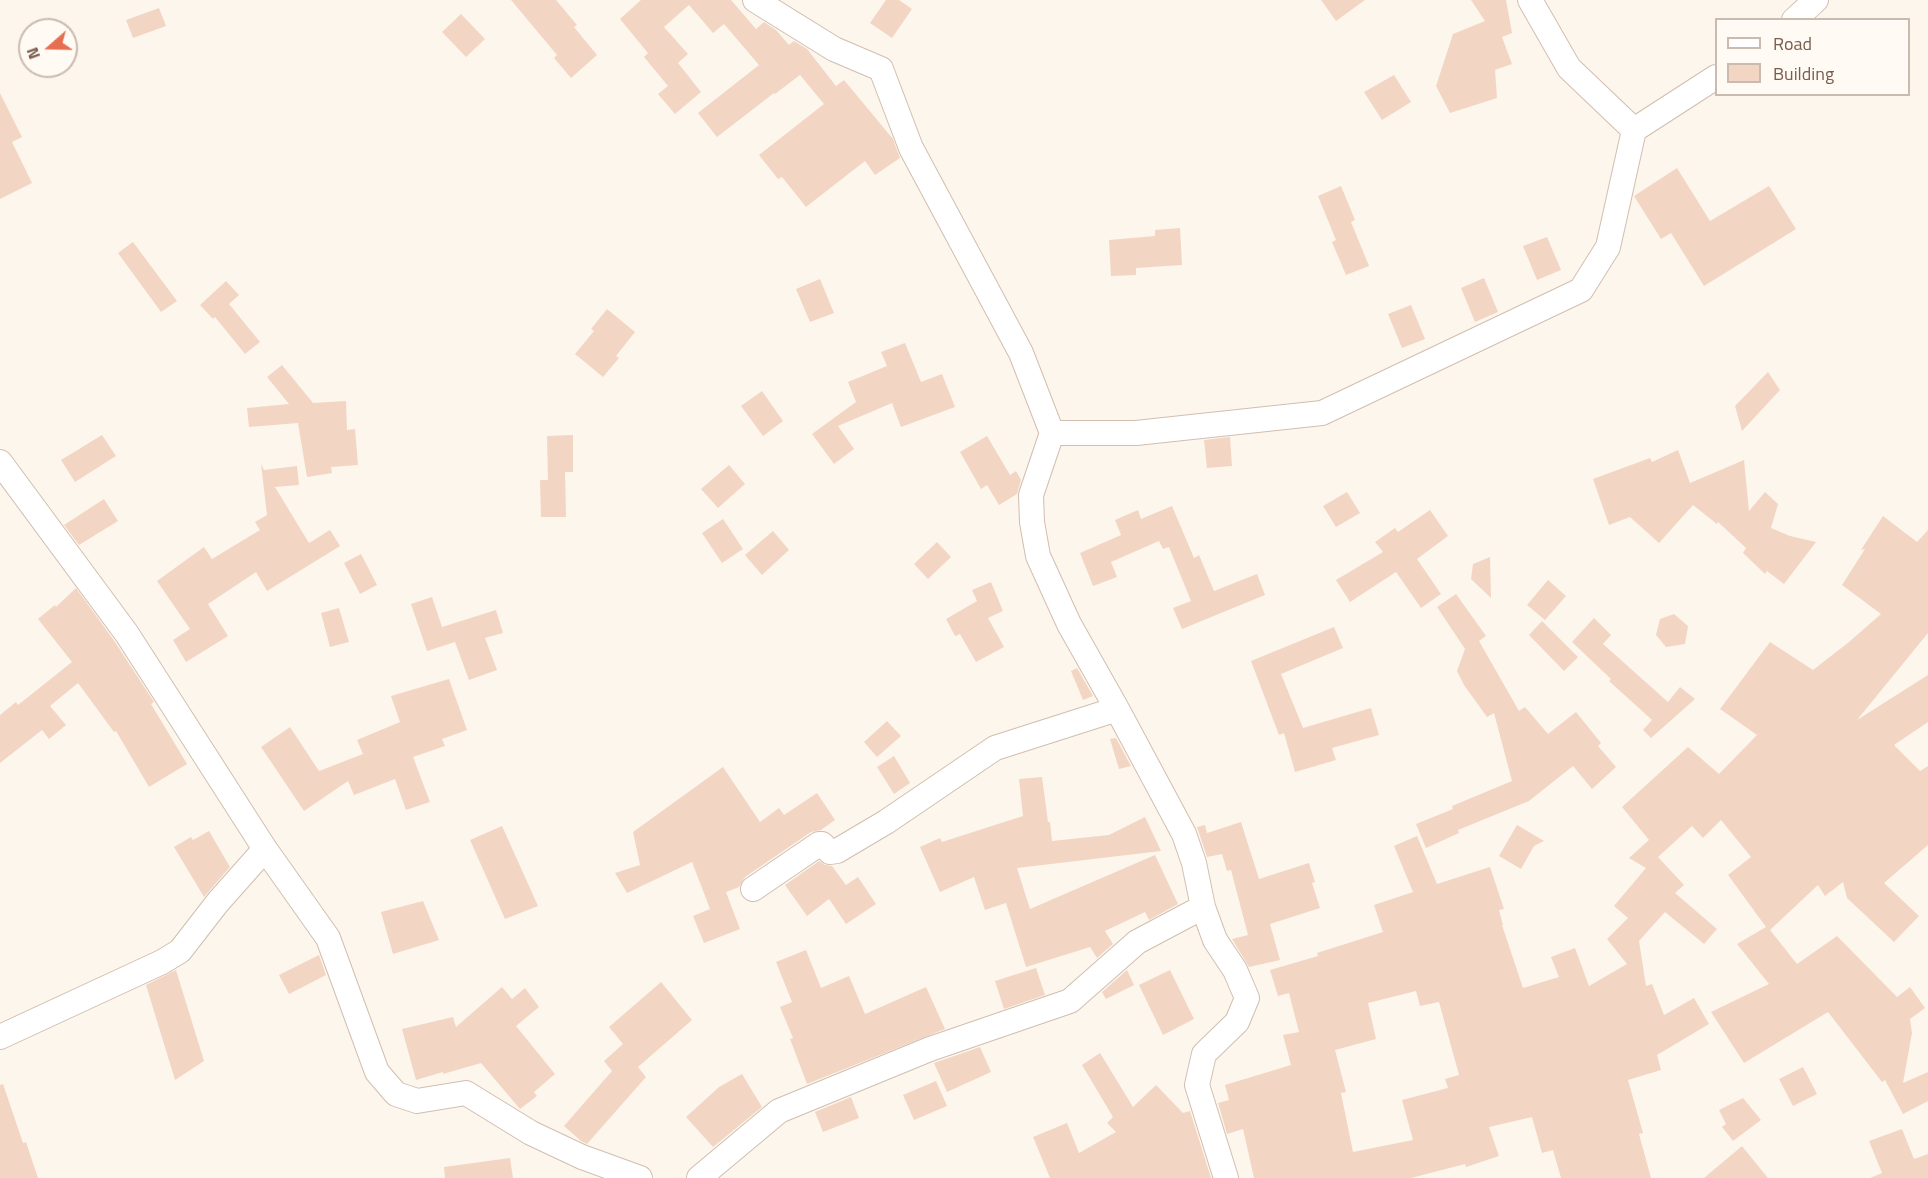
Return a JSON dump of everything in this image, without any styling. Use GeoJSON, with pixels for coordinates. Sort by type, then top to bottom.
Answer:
{"type":"FeatureCollection","features":[{"type":"Feature","properties":{"kind":"street"},"geometry":{"type":"LineString","coordinates":[[755,0],[834,49],[881,69],[911,148],[1021,353],[1052,433],[1031,495],[1032,522],[1038,556],[1069,624],[1184,834],[1194,864],[1203,907],[1215,939],[1236,970],[1247,998],[1237,1022],[1204,1054],[1197,1085],[1226,1178]]}},
{"type":"Feature","properties":{"kind":"street"},"geometry":{"type":"LineString","coordinates":[[1530,0],[1569,68],[1634,130]]}},
{"type":"Feature","properties":{"kind":"street"},"geometry":{"type":"LineString","coordinates":[[1796,18],[1816,0]]}},
{"type":"Feature","properties":{"kind":"street"},"geometry":{"type":"LineString","coordinates":[[1052,433],[1136,433],[1322,413],[1581,290],[1608,247],[1634,130],[1715,78]]}},
{"type":"Feature","properties":{"kind":"street"},"geometry":{"type":"LineString","coordinates":[[0,462],[126,634],[265,849],[328,938],[377,1072],[396,1094],[417,1101],[466,1093],[531,1133],[582,1157],[640,1178]]}},
{"type":"Feature","properties":{"kind":"street"},"geometry":{"type":"LineString","coordinates":[[753,889],[819,844],[830,852],[837,851],[886,822],[995,748],[1117,709]]}},
{"type":"Feature","properties":{"kind":"street"},"geometry":{"type":"LineString","coordinates":[[0,1037],[162,962],[180,951],[218,902],[265,849]]}},
{"type":"Feature","properties":{"kind":"street"},"geometry":{"type":"LineString","coordinates":[[699,1178],[779,1111],[930,1049],[1070,1001],[1137,942],[1203,907]]}},
{"type":"Feature","properties":{"kind":"building"},"geometry":{"type":"Polygon","coordinates":[[[511,0],[556,0],[577,25],[574,27],[597,55],[571,78],[554,58],[557,55],[511,0]]]}},
{"type":"Feature","properties":{"kind":"building"},"geometry":{"type":"Polygon","coordinates":[[[641,0],[731,0],[756,29],[764,22],[776,30],[789,45],[794,41],[807,49],[836,86],[844,80],[893,139],[900,158],[875,175],[865,161],[806,207],[782,177],[778,179],[759,155],[824,104],[800,75],[717,137],[698,113],[759,65],[724,24],[713,33],[689,5],[664,27],[688,54],[678,63],[701,92],[675,114],[658,94],[668,86],[644,57],[648,53],[620,19],[641,0]]]}},
{"type":"Feature","properties":{"kind":"building"},"geometry":{"type":"Polygon","coordinates":[[[886,0],[899,0],[912,9],[892,38],[870,23],[886,0]]]}},
{"type":"Feature","properties":{"kind":"building"},"geometry":{"type":"Polygon","coordinates":[[[1321,0],[1365,0],[1336,21],[1321,0]]]}},
{"type":"Feature","properties":{"kind":"building"},"geometry":{"type":"Polygon","coordinates":[[[1471,0],[1506,0],[1512,33],[1502,37],[1512,64],[1495,70],[1497,98],[1450,113],[1436,86],[1453,34],[1485,21],[1471,0]]]}},
{"type":"Feature","properties":{"kind":"building"},"geometry":{"type":"Polygon","coordinates":[[[159,8],[166,26],[133,38],[126,20],[159,8]]]}},
{"type":"Feature","properties":{"kind":"building"},"geometry":{"type":"Polygon","coordinates":[[[461,14],[485,39],[466,57],[442,32],[461,14]]]}},
{"type":"Feature","properties":{"kind":"building"},"geometry":{"type":"Polygon","coordinates":[[[1394,75],[1411,102],[1382,120],[1364,92],[1394,75]]]}},
{"type":"Feature","properties":{"kind":"building"},"geometry":{"type":"Polygon","coordinates":[[[0,93],[22,137],[12,142],[32,183],[0,199],[0,93]]]}},
{"type":"Feature","properties":{"kind":"building"},"geometry":{"type":"Polygon","coordinates":[[[1677,168],[1710,221],[1769,186],[1796,229],[1704,286],[1671,233],[1661,239],[1634,196],[1677,168]]]}},
{"type":"Feature","properties":{"kind":"building"},"geometry":{"type":"Polygon","coordinates":[[[1341,186],[1355,220],[1351,222],[1369,266],[1346,275],[1332,242],[1336,240],[1318,196],[1341,186]]]}},
{"type":"Feature","properties":{"kind":"building"},"geometry":{"type":"Polygon","coordinates":[[[1180,228],[1182,265],[1136,268],[1136,275],[1111,276],[1109,240],[1155,236],[1155,230],[1180,228]]]}},
{"type":"Feature","properties":{"kind":"building"},"geometry":{"type":"Polygon","coordinates":[[[1547,237],[1561,270],[1537,280],[1523,246],[1547,237]]]}},
{"type":"Feature","properties":{"kind":"building"},"geometry":{"type":"Polygon","coordinates":[[[133,242],[177,301],[161,312],[118,253],[133,242]]]}},
{"type":"Feature","properties":{"kind":"building"},"geometry":{"type":"Polygon","coordinates":[[[1484,278],[1498,312],[1475,322],[1461,288],[1484,278]]]}},
{"type":"Feature","properties":{"kind":"building"},"geometry":{"type":"Polygon","coordinates":[[[820,279],[834,313],[810,322],[796,289],[820,279]]]}},
{"type":"Feature","properties":{"kind":"building"},"geometry":{"type":"Polygon","coordinates":[[[226,281],[239,295],[229,304],[260,342],[245,354],[215,317],[213,319],[200,305],[226,281]]]}},
{"type":"Feature","properties":{"kind":"building"},"geometry":{"type":"Polygon","coordinates":[[[1411,305],[1425,339],[1402,348],[1388,314],[1411,305]]]}},
{"type":"Feature","properties":{"kind":"building"},"geometry":{"type":"Polygon","coordinates":[[[607,309],[635,332],[616,356],[619,358],[603,377],[575,354],[594,331],[591,329],[607,309]]]}},
{"type":"Feature","properties":{"kind":"building"},"geometry":{"type":"Polygon","coordinates":[[[905,343],[921,382],[942,374],[955,407],[901,427],[892,403],[838,426],[854,449],[834,464],[812,434],[856,402],[848,382],[887,366],[881,352],[905,343]]]}},
{"type":"Feature","properties":{"kind":"building"},"geometry":{"type":"Polygon","coordinates":[[[282,365],[313,403],[346,401],[347,430],[355,429],[358,465],[331,467],[332,473],[307,477],[298,423],[249,427],[247,408],[289,404],[267,377],[282,365]]]}},
{"type":"Feature","properties":{"kind":"building"},"geometry":{"type":"Polygon","coordinates":[[[1768,372],[1780,390],[1742,431],[1735,406],[1768,372]]]}},
{"type":"Feature","properties":{"kind":"building"},"geometry":{"type":"Polygon","coordinates":[[[762,391],[783,421],[763,436],[741,406],[762,391]]]}},
{"type":"Feature","properties":{"kind":"building"},"geometry":{"type":"Polygon","coordinates":[[[102,435],[116,456],[75,482],[61,460],[102,435]]]}},
{"type":"Feature","properties":{"kind":"building"},"geometry":{"type":"Polygon","coordinates":[[[573,435],[573,472],[565,472],[566,517],[541,517],[540,480],[548,480],[547,436],[573,435]]]}},
{"type":"Feature","properties":{"kind":"building"},"geometry":{"type":"Polygon","coordinates":[[[987,436],[1010,475],[1016,471],[1021,480],[1017,494],[999,505],[987,485],[981,489],[960,452],[987,436]]]}},
{"type":"Feature","properties":{"kind":"building"},"geometry":{"type":"Polygon","coordinates":[[[1230,437],[1232,466],[1207,468],[1204,440],[1230,437]]]}},
{"type":"Feature","properties":{"kind":"building"},"geometry":{"type":"Polygon","coordinates":[[[1678,450],[1690,483],[1744,460],[1749,511],[1765,492],[1778,504],[1771,528],[1790,536],[1816,542],[1784,584],[1767,571],[1765,574],[1743,553],[1746,548],[1718,522],[1717,524],[1693,505],[1659,543],[1630,517],[1609,525],[1593,479],[1650,458],[1652,462],[1678,450]]]}},
{"type":"Feature","properties":{"kind":"building"},"geometry":{"type":"Polygon","coordinates":[[[261,464],[264,470],[297,466],[299,485],[275,487],[309,543],[330,530],[340,546],[267,591],[256,572],[208,604],[228,636],[186,662],[173,640],[190,629],[157,581],[204,547],[212,559],[260,530],[255,522],[267,515],[261,464]]]}},
{"type":"Feature","properties":{"kind":"building"},"geometry":{"type":"Polygon","coordinates":[[[729,465],[745,484],[718,508],[701,489],[729,465]]]}},
{"type":"Feature","properties":{"kind":"building"},"geometry":{"type":"Polygon","coordinates":[[[1347,492],[1360,513],[1336,527],[1323,506],[1347,492]]]}},
{"type":"Feature","properties":{"kind":"building"},"geometry":{"type":"Polygon","coordinates":[[[104,499],[118,521],[79,545],[64,525],[104,499]]]}},
{"type":"Feature","properties":{"kind":"building"},"geometry":{"type":"Polygon","coordinates":[[[1172,506],[1194,558],[1199,555],[1214,591],[1257,574],[1265,595],[1182,629],[1173,608],[1191,601],[1169,547],[1163,549],[1159,541],[1111,562],[1117,577],[1093,586],[1080,553],[1121,535],[1115,520],[1138,510],[1141,519],[1172,506]]]}},
{"type":"Feature","properties":{"kind":"building"},"geometry":{"type":"Polygon","coordinates":[[[1430,510],[1448,536],[1417,559],[1441,594],[1421,608],[1396,572],[1350,602],[1336,580],[1383,552],[1375,542],[1395,528],[1398,532],[1430,510]]]}},
{"type":"Feature","properties":{"kind":"building"},"geometry":{"type":"Polygon","coordinates":[[[1883,516],[1917,542],[1928,530],[1928,633],[1857,720],[1928,675],[1928,722],[1894,745],[1920,771],[1928,766],[1928,845],[1884,883],[1919,916],[1894,942],[1847,898],[1843,882],[1825,896],[1818,885],[1770,930],[1797,964],[1837,936],[1897,997],[1910,987],[1925,1008],[1910,1019],[1912,1033],[1903,1083],[1928,1072],[1928,1101],[1903,1114],[1885,1080],[1882,1082],[1828,1012],[1744,1063],[1711,1012],[1769,984],[1737,944],[1766,927],[1728,875],[1751,857],[1721,820],[1703,838],[1692,826],[1658,857],[1684,885],[1675,893],[1717,929],[1704,944],[1665,912],[1639,941],[1646,986],[1652,984],[1664,1015],[1694,998],[1709,1024],[1657,1055],[1661,1070],[1628,1080],[1643,1133],[1639,1134],[1651,1178],[1561,1178],[1553,1150],[1542,1153],[1532,1117],[1489,1127],[1499,1156],[1466,1167],[1465,1164],[1411,1178],[1254,1178],[1243,1129],[1227,1134],[1218,1103],[1229,1100],[1225,1085],[1291,1065],[1283,1035],[1299,1032],[1289,993],[1278,996],[1270,970],[1318,956],[1317,953],[1383,932],[1374,905],[1413,892],[1394,846],[1417,836],[1437,884],[1490,867],[1504,909],[1499,910],[1502,925],[1523,988],[1559,977],[1551,957],[1575,948],[1589,986],[1627,964],[1607,939],[1628,918],[1614,906],[1646,868],[1629,858],[1649,840],[1622,807],[1688,747],[1719,774],[1757,735],[1720,709],[1770,642],[1813,670],[1881,614],[1842,585],[1865,549],[1861,550],[1883,516]],[[1416,991],[1368,1003],[1376,1039],[1335,1050],[1346,1092],[1341,1093],[1353,1152],[1413,1140],[1402,1100],[1448,1088],[1445,1079],[1459,1075],[1439,1002],[1420,1006],[1416,991]]]}},
{"type":"Feature","properties":{"kind":"building"},"geometry":{"type":"Polygon","coordinates":[[[723,519],[743,549],[722,563],[702,533],[723,519]]]}},
{"type":"Feature","properties":{"kind":"building"},"geometry":{"type":"Polygon","coordinates":[[[773,531],[789,550],[762,575],[745,555],[773,531]]]}},
{"type":"Feature","properties":{"kind":"building"},"geometry":{"type":"Polygon","coordinates":[[[937,542],[951,557],[928,579],[914,564],[937,542]]]}},
{"type":"Feature","properties":{"kind":"building"},"geometry":{"type":"Polygon","coordinates":[[[361,554],[377,585],[360,594],[344,563],[361,554]]]}},
{"type":"Feature","properties":{"kind":"building"},"geometry":{"type":"Polygon","coordinates":[[[1490,557],[1491,598],[1471,579],[1473,564],[1490,557]]]}},
{"type":"Feature","properties":{"kind":"building"},"geometry":{"type":"Polygon","coordinates":[[[1548,580],[1566,596],[1545,620],[1527,605],[1548,580]]]}},
{"type":"Feature","properties":{"kind":"building"},"geometry":{"type":"Polygon","coordinates":[[[991,582],[1003,611],[988,618],[1004,647],[976,662],[960,634],[955,636],[946,619],[977,601],[972,590],[991,582]]]}},
{"type":"Feature","properties":{"kind":"building"},"geometry":{"type":"Polygon","coordinates":[[[76,588],[154,702],[151,704],[187,764],[149,787],[116,731],[114,732],[78,683],[50,706],[66,725],[49,739],[42,730],[0,763],[0,715],[16,702],[18,705],[72,662],[38,619],[55,605],[56,607],[76,588]]]}},
{"type":"Feature","properties":{"kind":"building"},"geometry":{"type":"Polygon","coordinates":[[[1456,594],[1486,636],[1479,641],[1519,711],[1525,707],[1548,734],[1576,712],[1601,743],[1598,746],[1616,767],[1592,789],[1573,766],[1529,801],[1458,830],[1459,833],[1426,848],[1416,824],[1512,781],[1494,713],[1487,717],[1464,685],[1457,671],[1465,649],[1437,607],[1456,594]]]}},
{"type":"Feature","properties":{"kind":"building"},"geometry":{"type":"Polygon","coordinates":[[[432,597],[442,627],[496,610],[503,633],[485,638],[497,670],[469,680],[455,642],[427,651],[411,604],[432,597]]]}},
{"type":"Feature","properties":{"kind":"building"},"geometry":{"type":"Polygon","coordinates":[[[339,608],[349,642],[330,647],[321,613],[339,608]]]}},
{"type":"Feature","properties":{"kind":"building"},"geometry":{"type":"Polygon","coordinates":[[[1674,614],[1688,626],[1685,644],[1666,647],[1656,635],[1660,619],[1674,614]]]}},
{"type":"Feature","properties":{"kind":"building"},"geometry":{"type":"Polygon","coordinates":[[[1594,618],[1611,635],[1603,644],[1668,702],[1680,687],[1695,699],[1651,738],[1643,730],[1652,720],[1609,681],[1611,679],[1572,642],[1594,618]]]}},
{"type":"Feature","properties":{"kind":"building"},"geometry":{"type":"Polygon","coordinates":[[[1542,621],[1578,657],[1564,671],[1529,635],[1542,621]]]}},
{"type":"Feature","properties":{"kind":"building"},"geometry":{"type":"Polygon","coordinates":[[[1334,627],[1343,648],[1281,674],[1303,728],[1371,708],[1379,735],[1332,748],[1336,760],[1295,772],[1284,733],[1279,735],[1251,661],[1334,627]]]}},
{"type":"Feature","properties":{"kind":"building"},"geometry":{"type":"Polygon","coordinates":[[[1077,668],[1093,696],[1083,700],[1071,671],[1077,668]]]}},
{"type":"Feature","properties":{"kind":"building"},"geometry":{"type":"Polygon","coordinates":[[[449,679],[467,730],[442,739],[445,746],[413,757],[430,802],[406,810],[395,779],[354,795],[348,781],[304,811],[261,747],[290,727],[319,771],[363,754],[357,740],[400,722],[391,696],[449,679]]]}},
{"type":"Feature","properties":{"kind":"building"},"geometry":{"type":"Polygon","coordinates":[[[887,721],[901,736],[877,757],[864,742],[887,721]]]}},
{"type":"Feature","properties":{"kind":"building"},"geometry":{"type":"Polygon","coordinates":[[[1116,738],[1131,766],[1119,769],[1110,739],[1116,738]]]}},
{"type":"Feature","properties":{"kind":"building"},"geometry":{"type":"Polygon","coordinates":[[[894,756],[910,783],[894,794],[877,767],[894,756]]]}},
{"type":"Feature","properties":{"kind":"building"},"geometry":{"type":"Polygon","coordinates":[[[723,767],[760,822],[779,808],[784,815],[817,793],[835,820],[821,830],[811,832],[745,877],[739,887],[726,892],[740,929],[704,943],[693,916],[710,909],[692,862],[627,893],[615,873],[640,865],[633,832],[723,767]]]}},
{"type":"Feature","properties":{"kind":"building"},"geometry":{"type":"Polygon","coordinates":[[[1042,777],[1052,841],[1109,835],[1145,817],[1161,851],[1017,868],[1030,909],[1155,855],[1178,904],[1149,920],[1145,912],[1105,931],[1113,944],[1097,958],[1090,947],[1026,967],[1006,903],[985,910],[974,877],[940,892],[920,847],[940,838],[942,842],[1023,816],[1019,779],[1042,777]]]}},
{"type":"Feature","properties":{"kind":"building"},"geometry":{"type":"Polygon","coordinates":[[[1241,822],[1259,879],[1309,863],[1315,882],[1312,883],[1320,908],[1270,924],[1280,960],[1249,967],[1232,939],[1248,935],[1231,870],[1227,871],[1222,854],[1207,857],[1197,827],[1205,825],[1207,833],[1241,822]]]}},
{"type":"Feature","properties":{"kind":"building"},"geometry":{"type":"Polygon","coordinates":[[[1517,825],[1544,841],[1534,846],[1521,869],[1499,856],[1517,825]]]}},
{"type":"Feature","properties":{"kind":"building"},"geometry":{"type":"Polygon","coordinates":[[[502,826],[538,906],[505,919],[470,840],[502,826]]]}},
{"type":"Feature","properties":{"kind":"building"},"geometry":{"type":"Polygon","coordinates":[[[209,831],[230,867],[204,897],[174,847],[191,837],[193,840],[209,831]]]}},
{"type":"Feature","properties":{"kind":"building"},"geometry":{"type":"Polygon","coordinates":[[[819,861],[832,866],[846,885],[858,877],[876,904],[846,924],[829,899],[807,916],[785,885],[819,861]]]}},
{"type":"Feature","properties":{"kind":"building"},"geometry":{"type":"Polygon","coordinates":[[[423,901],[439,940],[393,954],[381,912],[423,901]]]}},
{"type":"Feature","properties":{"kind":"building"},"geometry":{"type":"Polygon","coordinates":[[[806,950],[821,988],[849,976],[865,1014],[926,987],[945,1029],[807,1084],[790,1039],[793,1038],[780,1007],[792,1002],[776,962],[806,950]]]}},
{"type":"Feature","properties":{"kind":"building"},"geometry":{"type":"Polygon","coordinates":[[[319,955],[326,975],[289,994],[279,975],[319,955]]]}},
{"type":"Feature","properties":{"kind":"building"},"geometry":{"type":"Polygon","coordinates":[[[1036,968],[1045,995],[1004,1009],[995,981],[1036,968]]]}},
{"type":"Feature","properties":{"kind":"building"},"geometry":{"type":"Polygon","coordinates":[[[176,970],[204,1061],[175,1080],[146,985],[176,970]]]}},
{"type":"Feature","properties":{"kind":"building"},"geometry":{"type":"Polygon","coordinates":[[[1127,970],[1134,985],[1106,999],[1102,992],[1127,970]]]}},
{"type":"Feature","properties":{"kind":"building"},"geometry":{"type":"Polygon","coordinates":[[[1170,970],[1194,1019],[1163,1035],[1139,985],[1170,970]]]}},
{"type":"Feature","properties":{"kind":"building"},"geometry":{"type":"Polygon","coordinates":[[[661,982],[692,1020],[638,1067],[646,1077],[587,1144],[564,1126],[612,1071],[604,1061],[623,1044],[609,1027],[661,982]]]}},
{"type":"Feature","properties":{"kind":"building"},"geometry":{"type":"Polygon","coordinates":[[[502,987],[512,999],[525,988],[539,1007],[516,1026],[555,1074],[534,1092],[537,1096],[520,1109],[481,1063],[416,1080],[402,1029],[453,1017],[456,1027],[502,987]]]}},
{"type":"Feature","properties":{"kind":"building"},"geometry":{"type":"Polygon","coordinates":[[[980,1047],[991,1072],[947,1092],[934,1063],[980,1047]]]}},
{"type":"Feature","properties":{"kind":"building"},"geometry":{"type":"Polygon","coordinates":[[[1100,1053],[1133,1107],[1156,1085],[1183,1113],[1190,1111],[1211,1178],[1050,1178],[1033,1137],[1067,1123],[1079,1153],[1116,1132],[1107,1123],[1113,1117],[1082,1065],[1100,1053]]]}},
{"type":"Feature","properties":{"kind":"building"},"geometry":{"type":"Polygon","coordinates":[[[1803,1067],[1817,1094],[1793,1106],[1779,1079],[1803,1067]]]}},
{"type":"Feature","properties":{"kind":"building"},"geometry":{"type":"Polygon","coordinates":[[[742,1074],[762,1107],[713,1147],[686,1117],[719,1087],[742,1074]]]}},
{"type":"Feature","properties":{"kind":"building"},"geometry":{"type":"Polygon","coordinates":[[[936,1081],[947,1106],[914,1120],[903,1095],[936,1081]]]}},
{"type":"Feature","properties":{"kind":"building"},"geometry":{"type":"Polygon","coordinates":[[[3,1084],[23,1143],[26,1142],[38,1178],[0,1178],[0,1085],[3,1084]]]}},
{"type":"Feature","properties":{"kind":"building"},"geometry":{"type":"Polygon","coordinates":[[[851,1097],[859,1118],[823,1132],[815,1112],[851,1097]]]}},
{"type":"Feature","properties":{"kind":"building"},"geometry":{"type":"Polygon","coordinates":[[[1743,1098],[1761,1120],[1733,1141],[1722,1127],[1726,1124],[1719,1110],[1743,1098]]]}},
{"type":"Feature","properties":{"kind":"building"},"geometry":{"type":"Polygon","coordinates":[[[1902,1129],[1914,1159],[1928,1154],[1928,1178],[1870,1178],[1882,1173],[1869,1141],[1902,1129]]]}},
{"type":"Feature","properties":{"kind":"building"},"geometry":{"type":"Polygon","coordinates":[[[1742,1146],[1768,1178],[1704,1178],[1742,1146]]]}},
{"type":"Feature","properties":{"kind":"building"},"geometry":{"type":"Polygon","coordinates":[[[510,1158],[513,1178],[445,1178],[444,1167],[510,1158]]]}}]}
